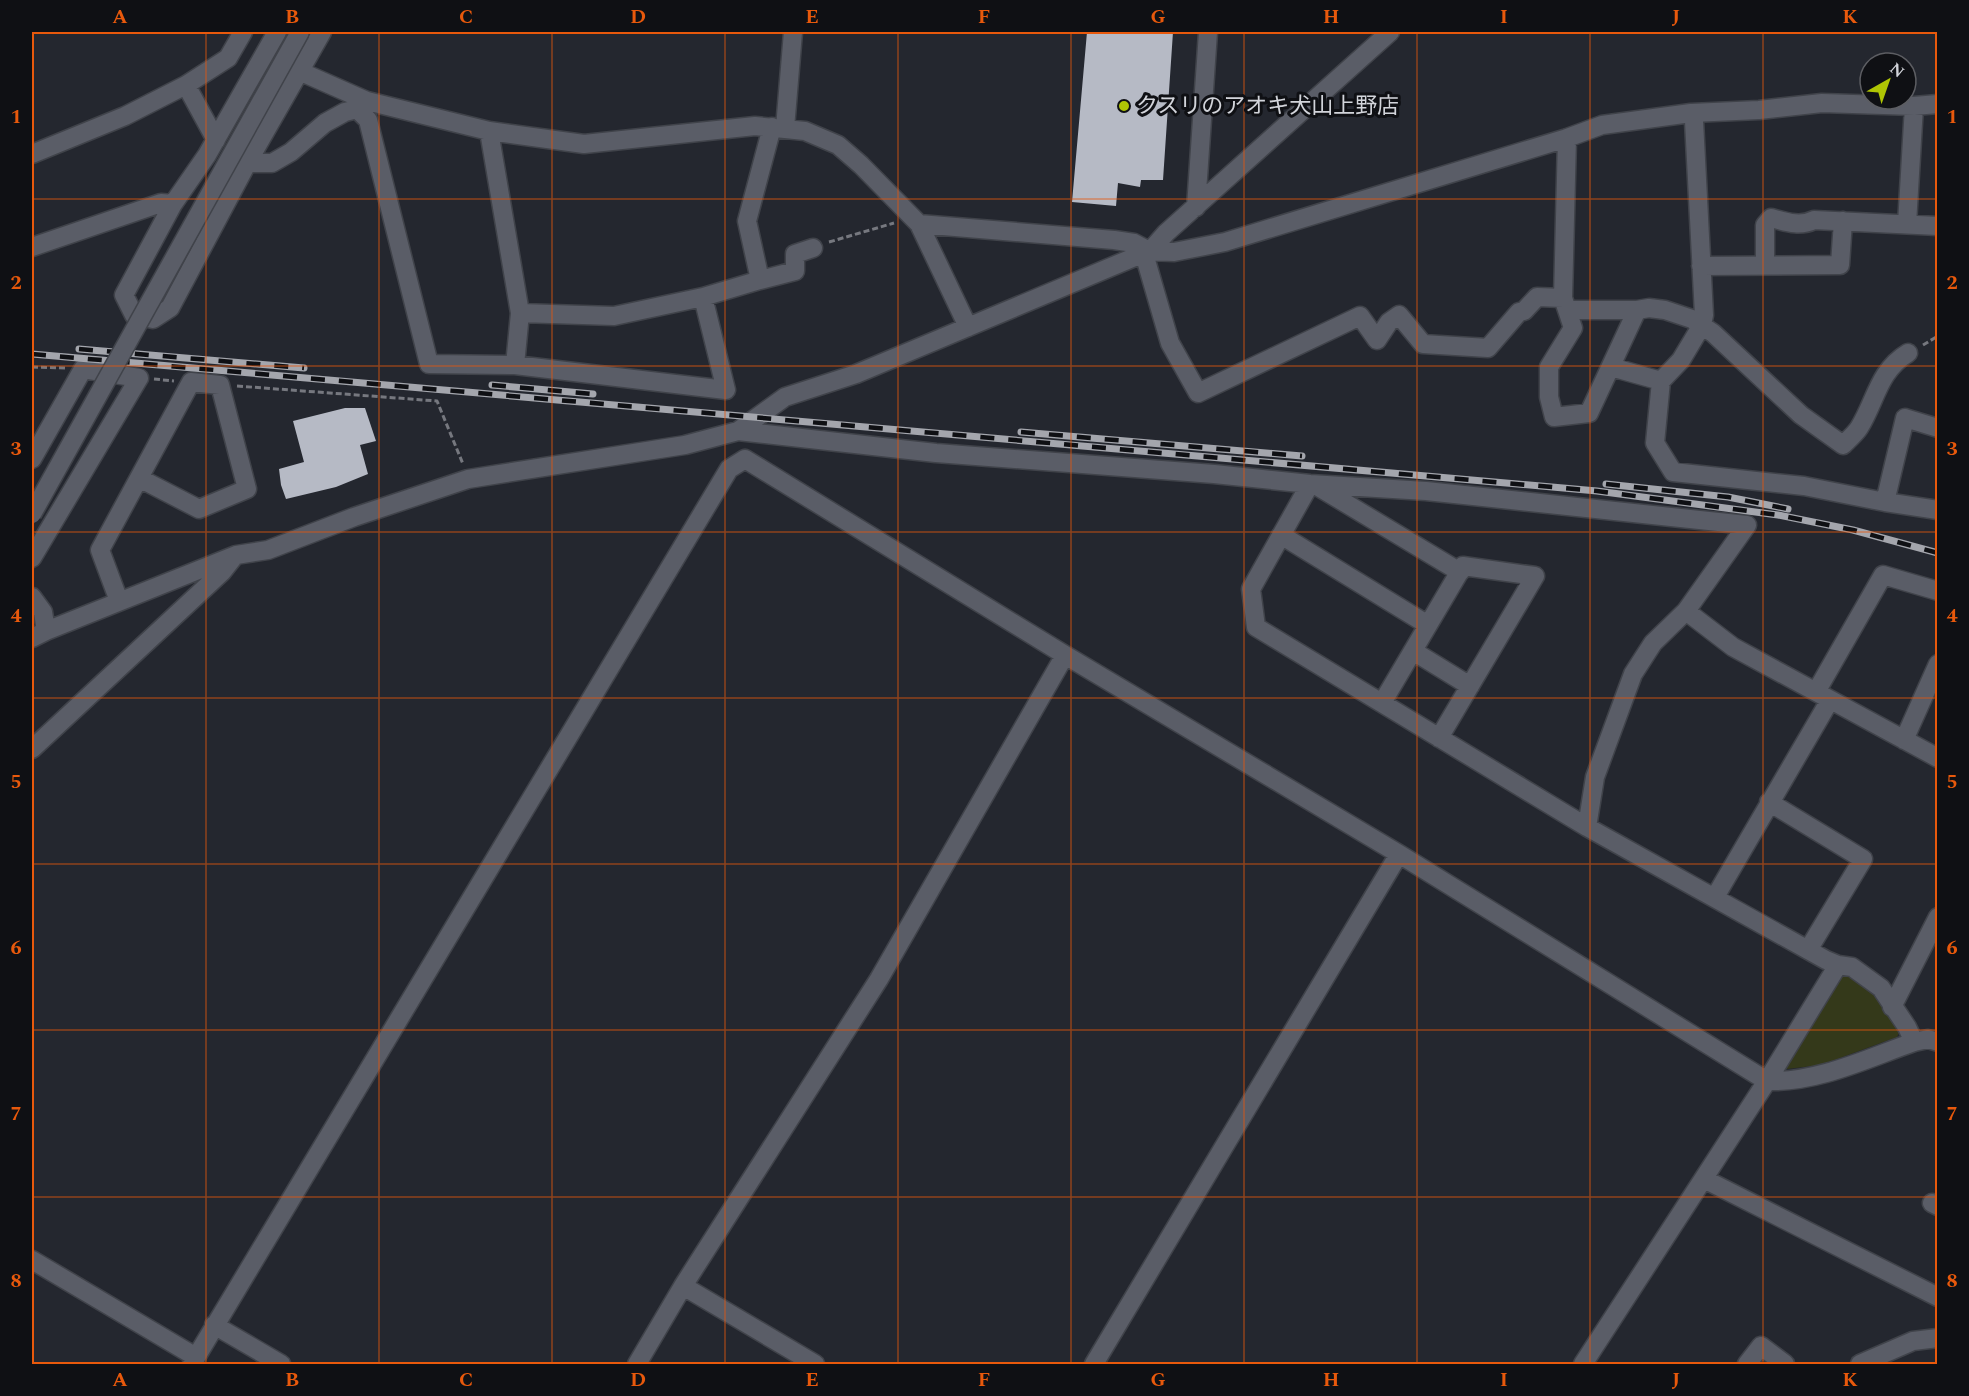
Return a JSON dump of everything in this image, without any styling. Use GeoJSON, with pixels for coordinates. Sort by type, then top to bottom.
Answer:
{"type":"FeatureCollection","features":[{"type":"Feature","properties":{"kind":"street"},"geometry":{"type":"LineString","coordinates":[[32,154],[124,116],[186,85],[228,58],[243,32]]}},
{"type":"Feature","properties":{"kind":"street"},"geometry":{"type":"LineString","coordinates":[[252,32],[273,39],[216,140],[173,204],[124,295],[134,315],[153,319],[170,308],[250,158],[322,32]]}},
{"type":"Feature","properties":{"kind":"street"},"geometry":{"type":"LineString","coordinates":[[32,514],[300,32]]}},
{"type":"Feature","properties":{"kind":"street"},"geometry":{"type":"LineString","coordinates":[[760,280],[747,221],[779,127],[793,32]]}},
{"type":"Feature","properties":{"kind":"street"},"geometry":{"type":"LineString","coordinates":[[1196,207],[1208,32]]}},
{"type":"Feature","properties":{"kind":"street"},"geometry":{"type":"LineString","coordinates":[[1390,32],[1166,233],[1145,257],[1170,343],[1198,393],[1360,316],[1377,340],[1389,322],[1399,315],[1423,344],[1488,348],[1519,312],[1524,311],[1538,297],[1565,304],[1665,310],[1692,319],[1713,333],[1801,415],[1843,445],[1859,428],[1894,361],[1908,353]]}},
{"type":"Feature","properties":{"kind":"street"},"geometry":{"type":"LineString","coordinates":[[299,71],[362,105],[489,131],[584,144],[754,126],[805,131],[838,145],[916,221],[968,327]]}},
{"type":"Feature","properties":{"kind":"street"},"geometry":{"type":"LineString","coordinates":[[186,85],[216,140]]}},
{"type":"Feature","properties":{"kind":"street"},"geometry":{"type":"LineString","coordinates":[[39,634],[236,555],[268,550],[354,517],[468,479],[685,445],[738,431],[785,397],[856,374],[1149,251],[1174,252],[1225,242],[1567,138],[1602,125],[1691,113],[1760,110],[1822,103],[1858,104]]}},
{"type":"Feature","properties":{"kind":"street"},"geometry":{"type":"LineString","coordinates":[[1918,106],[1938,104]]}},
{"type":"Feature","properties":{"kind":"street"},"geometry":{"type":"LineString","coordinates":[[250,158],[255,163],[272,163],[291,152],[325,123],[362,105]]}},
{"type":"Feature","properties":{"kind":"street"},"geometry":{"type":"LineString","coordinates":[[362,105],[368,120],[429,364],[514,365],[726,390],[703,297]]}},
{"type":"Feature","properties":{"kind":"street"},"geometry":{"type":"LineString","coordinates":[[1907,224],[1914,111]]}},
{"type":"Feature","properties":{"kind":"street"},"geometry":{"type":"LineString","coordinates":[[1691,113],[1694,121],[1704,315],[1702,325],[1681,360],[1660,381],[1655,443],[1673,472],[1804,486],[1938,510]]}},
{"type":"Feature","properties":{"kind":"street"},"geometry":{"type":"LineString","coordinates":[[489,131],[520,313],[514,365]]}},
{"type":"Feature","properties":{"kind":"street"},"geometry":{"type":"LineString","coordinates":[[1567,138],[1565,304],[1574,327],[1549,367],[1549,397],[1554,417],[1589,413],[1637,310]]}},
{"type":"Feature","properties":{"kind":"street"},"geometry":{"type":"LineString","coordinates":[[32,247],[161,203],[173,204]]}},
{"type":"Feature","properties":{"kind":"street"},"geometry":{"type":"LineString","coordinates":[[1765,264],[1766,225],[1771,219],[1806,224],[1814,220],[1938,226]]}},
{"type":"Feature","properties":{"kind":"street"},"geometry":{"type":"LineString","coordinates":[[916,221],[1114,240],[1134,243],[1149,251]]}},
{"type":"Feature","properties":{"kind":"street"},"geometry":{"type":"LineString","coordinates":[[1701,266],[1840,265],[1843,221]]}},
{"type":"Feature","properties":{"kind":"street"},"geometry":{"type":"LineString","coordinates":[[520,313],[614,316],[703,297],[795,271],[795,254],[813,248]]}},
{"type":"Feature","properties":{"kind":"street"},"geometry":{"type":"LineString","coordinates":[[1611,368],[1660,381]]}},
{"type":"Feature","properties":{"kind":"street"},"geometry":{"type":"LineString","coordinates":[[32,459],[83,369],[139,378],[32,558]]}},
{"type":"Feature","properties":{"kind":"street"},"geometry":{"type":"LineString","coordinates":[[119,601],[100,550],[139,478],[191,382],[220,385],[247,489],[199,509],[139,478]]}},
{"type":"Feature","properties":{"kind":"street"},"geometry":{"type":"LineString","coordinates":[[1884,502],[1905,418],[1938,428]]}},
{"type":"Feature","properties":{"kind":"street"},"geometry":{"type":"LineString","coordinates":[[738,431],[936,453],[1214,474],[1312,484],[1426,491],[1747,525],[1686,611],[1653,644],[1633,674],[1595,777],[1587,826]]}},
{"type":"Feature","properties":{"kind":"street"},"geometry":{"type":"LineString","coordinates":[[32,1260],[194,1361],[729,469],[745,459],[1065,655],[1399,854],[1767,1081],[1784,1082],[1824,1073],[1914,1042],[1928,1039],[1938,1042]]}},
{"type":"Feature","properties":{"kind":"street"},"geometry":{"type":"LineString","coordinates":[[1312,484],[1251,589],[1256,627],[1587,826],[1808,950],[1838,965],[1852,967],[1881,988],[1914,1042]]}},
{"type":"Feature","properties":{"kind":"street"},"geometry":{"type":"LineString","coordinates":[[1312,484],[1460,572]]}},
{"type":"Feature","properties":{"kind":"street"},"geometry":{"type":"LineString","coordinates":[[1281,535],[1428,625]]}},
{"type":"Feature","properties":{"kind":"street"},"geometry":{"type":"LineString","coordinates":[[32,749],[222,572],[236,555]]}},
{"type":"Feature","properties":{"kind":"street"},"geometry":{"type":"LineString","coordinates":[[1382,703],[1463,566],[1534,576],[1439,738]]}},
{"type":"Feature","properties":{"kind":"street"},"geometry":{"type":"LineString","coordinates":[[1715,897],[1769,802],[1883,575],[1938,591]]}},
{"type":"Feature","properties":{"kind":"street"},"geometry":{"type":"LineString","coordinates":[[32,597],[43,612],[39,634]]}},
{"type":"Feature","properties":{"kind":"street"},"geometry":{"type":"LineString","coordinates":[[1686,611],[1733,647],[1938,758]]}},
{"type":"Feature","properties":{"kind":"street"},"geometry":{"type":"LineString","coordinates":[[1413,651],[1470,686]]}},
{"type":"Feature","properties":{"kind":"street"},"geometry":{"type":"LineString","coordinates":[[637,1365],[683,1286],[879,979],[1065,655]]}},
{"type":"Feature","properties":{"kind":"street"},"geometry":{"type":"LineString","coordinates":[[1904,740],[1938,664]]}},
{"type":"Feature","properties":{"kind":"street"},"geometry":{"type":"LineString","coordinates":[[1769,802],[1863,859],[1808,950]]}},
{"type":"Feature","properties":{"kind":"street"},"geometry":{"type":"LineString","coordinates":[[1094,1365],[1399,854]]}},
{"type":"Feature","properties":{"kind":"street"},"geometry":{"type":"LineString","coordinates":[[1892,1006],[1938,917]]}},
{"type":"Feature","properties":{"kind":"street"},"geometry":{"type":"LineString","coordinates":[[1583,1365],[1767,1081],[1838,965]]}},
{"type":"Feature","properties":{"kind":"street"},"geometry":{"type":"LineString","coordinates":[[1704,1179],[1938,1297]]}},
{"type":"Feature","properties":{"kind":"street"},"geometry":{"type":"LineString","coordinates":[[683,1286],[815,1365]]}},
{"type":"Feature","properties":{"kind":"street"},"geometry":{"type":"LineString","coordinates":[[214,1325],[281,1365]]}},
{"type":"Feature","properties":{"kind":"street"},"geometry":{"type":"LineString","coordinates":[[1860,1365],[1913,1341],[1938,1338]]}},
{"type":"Feature","properties":{"kind":"street"},"geometry":{"type":"LineString","coordinates":[[1747,1365],[1761,1346],[1785,1365]]}},
{"type":"Feature","properties":{"kind":"path"},"geometry":{"type":"LineString","coordinates":[[813,248],[916,221]]}},
{"type":"Feature","properties":{"kind":"path"},"geometry":{"type":"LineString","coordinates":[[32,367],[83,369]]}},
{"type":"Feature","properties":{"kind":"path"},"geometry":{"type":"LineString","coordinates":[[139,378],[191,382]]}},
{"type":"Feature","properties":{"kind":"path"},"geometry":{"type":"LineString","coordinates":[[220,385],[437,401],[468,479]]}},
{"type":"Feature","properties":{"kind":"green space"},"geometry":{"type":"Polygon","coordinates":[[[1837,975],[1853,975],[1876,992],[1900,1031],[1897,1037],[1821,1065],[1787,1069],[1782,1065],[1837,975]]]}},
{"type":"Feature","properties":{"kind":"building","name":"クスリのアオキ犬山上野店"},"geometry":{"type":"Polygon","coordinates":[[[1087,32],[1173,32],[1163,180],[1141,180],[1140,187],[1118,183],[1116,206],[1072,202],[1087,32]]]}},
{"type":"Feature","properties":{"kind":"building"},"geometry":{"type":"Polygon","coordinates":[[[345,408],[365,408],[376,441],[360,445],[368,474],[336,487],[286,499],[279,469],[304,462],[293,421],[345,408]]]}},
{"type":"Feature","properties":{"kind":"railway"},"geometry":{"type":"LineString","coordinates":[[79,349],[304,368]]}},
{"type":"Feature","properties":{"kind":"railway"},"geometry":{"type":"LineString","coordinates":[[32,354],[1597,491],[1778,515],[1853,530],[1938,553]]}},
{"type":"Feature","properties":{"kind":"railway"},"geometry":{"type":"LineString","coordinates":[[492,385],[593,394]]}},
{"type":"Feature","properties":{"kind":"railway"},"geometry":{"type":"LineString","coordinates":[[1021,432],[1302,456]]}},
{"type":"Feature","properties":{"kind":"railway"},"geometry":{"type":"LineString","coordinates":[[1606,484],[1728,497],[1788,509]]}},
{"type":"Feature","properties":{"kind":"place","name":"クスリのアオキ犬山上野店"},"geometry":{"type":"Point","coordinates":[1124,106]}}]}
